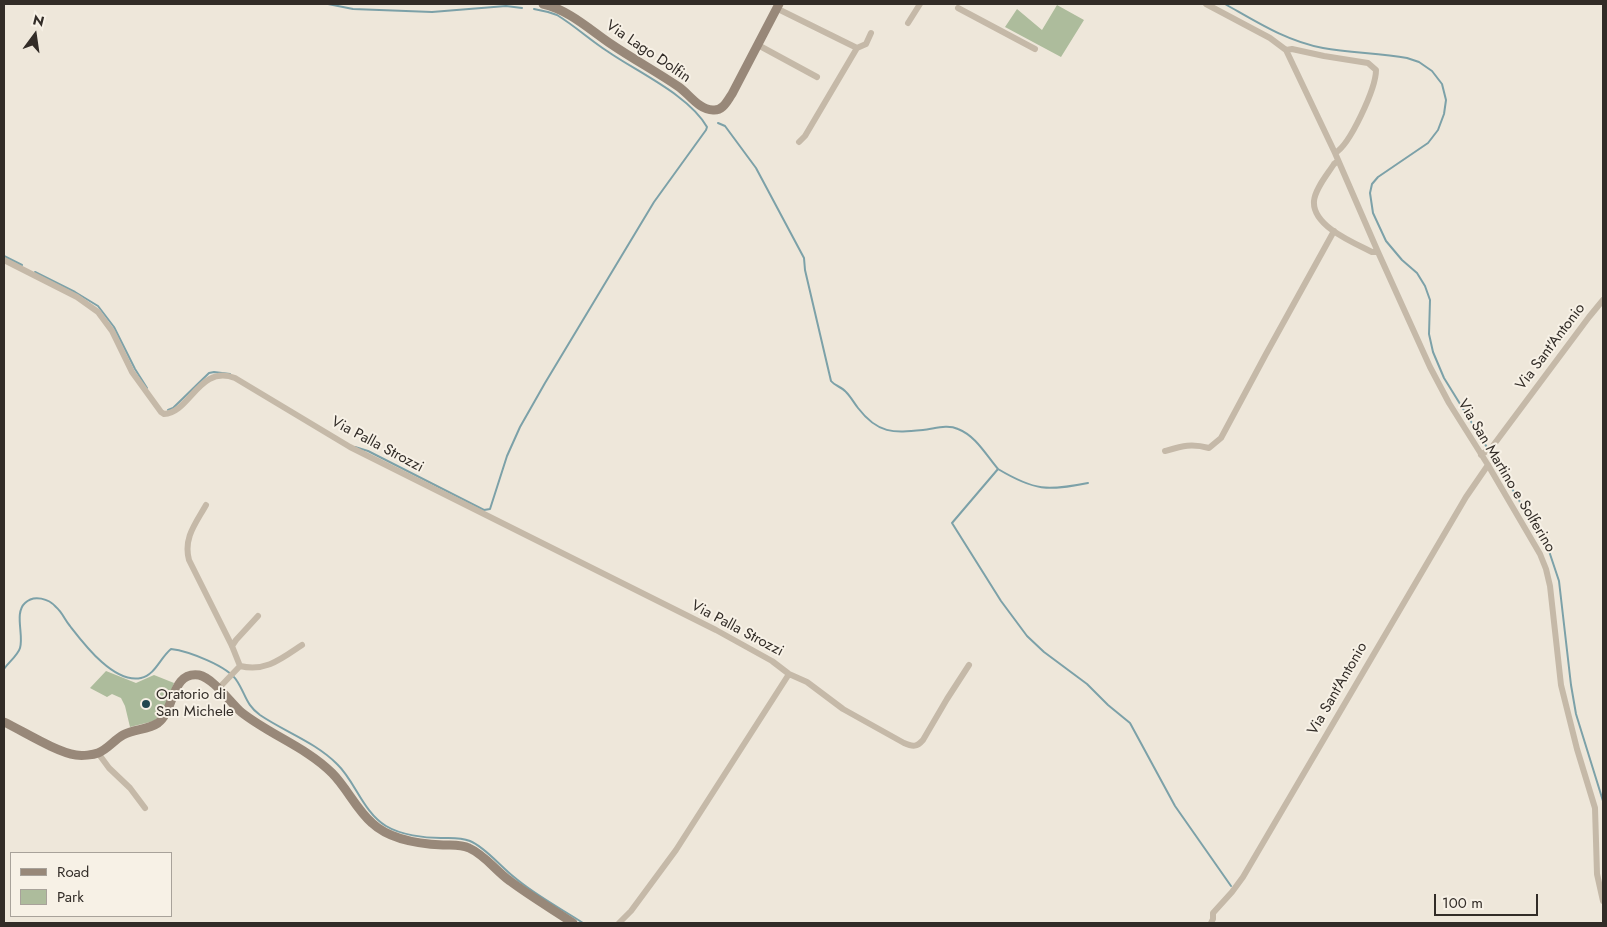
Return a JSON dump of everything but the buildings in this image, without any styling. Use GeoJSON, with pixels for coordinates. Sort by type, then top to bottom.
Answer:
{"type":"FeatureCollection","features":[{"type":"Feature","properties":{"kind":"street","name":"Via Lago Dolfin"},"geometry":{"type":"LineString","coordinates":[[543,4],[557,8],[574,18],[601,38],[669,80],[704,108],[712,110],[720,109],[726,104],[758,45]]}},
{"type":"Feature","properties":{"kind":"street"},"geometry":{"type":"LineString","coordinates":[[908,23],[920,4]]}},
{"type":"Feature","properties":{"kind":"street","name":"Via San Martino e Solferino"},"geometry":{"type":"LineString","coordinates":[[1206,4],[1270,38],[1286,50],[1448,403],[1486,451],[1488,465],[1532,539],[1546,569],[1551,594],[1561,685],[1577,749],[1595,808],[1597,874],[1603,901]]}},
{"type":"Feature","properties":{"kind":"street"},"geometry":{"type":"LineString","coordinates":[[817,77],[758,45],[778,6],[857,48]]}},
{"type":"Feature","properties":{"kind":"street"},"geometry":{"type":"LineString","coordinates":[[958,8],[1035,49]]}},
{"type":"Feature","properties":{"kind":"street"},"geometry":{"type":"LineString","coordinates":[[799,142],[805,136],[857,48],[866,44],[871,33]]}},
{"type":"Feature","properties":{"kind":"street"},"geometry":{"type":"LineString","coordinates":[[1286,50],[1292,49],[1368,63],[1376,70],[1372,91],[1361,116],[1342,147],[1334,152]]}},
{"type":"Feature","properties":{"kind":"street"},"geometry":{"type":"LineString","coordinates":[[1338,161],[1334,164],[1318,190],[1314,200],[1314,209],[1318,216],[1334,232],[1372,252],[1378,252]]}},
{"type":"Feature","properties":{"kind":"street"},"geometry":{"type":"LineString","coordinates":[[1165,451],[1185,445],[1198,445],[1209,448],[1222,438],[1334,232]]}},
{"type":"Feature","properties":{"kind":"street","name":"Via Palla Strozzi"},"geometry":{"type":"LineString","coordinates":[[4,260],[77,297],[98,312],[112,331],[132,372],[164,414],[174,412],[212,377],[230,376],[350,447],[716,630],[772,661],[789,674],[807,682],[861,720],[904,743],[914,747],[918,746],[969,665]]}},
{"type":"Feature","properties":{"kind":"street","name":"Via Sant'Antonio"},"geometry":{"type":"LineString","coordinates":[[1486,451],[1603,300]]}},
{"type":"Feature","properties":{"kind":"street","name":"Via Sant'Antonio"},"geometry":{"type":"LineString","coordinates":[[1211,923],[1213,913],[1243,877],[1466,497],[1488,465]]}},
{"type":"Feature","properties":{"kind":"street"},"geometry":{"type":"LineString","coordinates":[[206,505],[190,532],[186,550],[189,560],[232,646],[238,668]]}},
{"type":"Feature","properties":{"kind":"street"},"geometry":{"type":"LineString","coordinates":[[232,646],[258,616]]}},
{"type":"Feature","properties":{"kind":"street"},"geometry":{"type":"LineString","coordinates":[[220,686],[238,668],[262,668],[279,660],[302,645]]}},
{"type":"Feature","properties":{"kind":"street","name":"Via Palla Strozzi"},"geometry":{"type":"LineString","coordinates":[[620,923],[632,911],[676,850],[789,674]]}},
{"type":"Feature","properties":{"kind":"street"},"geometry":{"type":"LineString","coordinates":[[4,722],[62,751],[76,755],[98,753],[121,736],[131,731],[150,727],[158,722],[166,714],[175,690],[181,681],[189,675],[205,677],[220,686],[241,711],[257,724],[306,752],[331,772],[372,824],[391,835],[413,842],[466,846],[509,881],[573,923]]}},
{"type":"Feature","properties":{"kind":"street"},"geometry":{"type":"LineString","coordinates":[[98,753],[109,768],[130,788],[145,808]]}},
{"type":"Feature","properties":{"kind":"green space"},"geometry":{"type":"Polygon","coordinates":[[[1057,5],[1084,20],[1061,57],[1005,27],[1017,9],[1042,30],[1057,5]]]}},
{"type":"Feature","properties":{"kind":"green space"},"geometry":{"type":"Polygon","coordinates":[[[106,671],[136,683],[154,675],[174,683],[164,710],[154,721],[130,727],[121,698],[112,694],[107,697],[90,688],[106,671]]]}},
{"type":"Feature","properties":{"kind":"waterway"},"geometry":{"type":"LineString","coordinates":[[328,4],[353,9],[432,12],[506,6],[522,8]]}},
{"type":"Feature","properties":{"kind":"waterway"},"geometry":{"type":"LineString","coordinates":[[1225,4],[1284,36],[1309,45],[1333,50],[1396,56],[1419,62],[1432,71],[1442,84],[1446,100],[1444,114],[1438,130],[1428,143],[1378,177],[1372,184],[1370,193],[1373,213],[1386,241],[1402,260],[1417,273],[1425,286],[1430,300],[1429,334],[1433,352],[1444,378],[1549,551],[1559,581],[1576,714],[1603,801]]}},
{"type":"Feature","properties":{"kind":"waterway"},"geometry":{"type":"LineString","coordinates":[[355,447],[368,451],[484,510],[490,509],[507,456],[520,427],[545,383],[654,202],[706,130],[707,127],[699,115],[675,94],[607,51],[557,15],[534,9]]}},
{"type":"Feature","properties":{"kind":"waterway"},"geometry":{"type":"LineString","coordinates":[[718,123],[725,126],[756,168],[804,258],[805,270],[831,381],[844,390],[865,417],[879,427],[895,431],[954,428],[970,436],[985,452],[998,469],[952,523],[1001,601],[1027,636],[1044,652],[1087,684],[1130,723],[1175,806],[1231,886]]}},
{"type":"Feature","properties":{"kind":"waterway"},"geometry":{"type":"LineString","coordinates":[[4,256],[22,265]]}},
{"type":"Feature","properties":{"kind":"waterway"},"geometry":{"type":"LineString","coordinates":[[35,272],[98,306],[114,327],[135,369],[147,388]]}},
{"type":"Feature","properties":{"kind":"waterway"},"geometry":{"type":"LineString","coordinates":[[168,410],[173,408],[209,373],[230,374]]}},
{"type":"Feature","properties":{"kind":"waterway"},"geometry":{"type":"LineString","coordinates":[[998,469],[1022,482],[1042,487],[1051,488],[1088,483]]}},
{"type":"Feature","properties":{"kind":"waterway"},"geometry":{"type":"LineString","coordinates":[[4,669],[20,648],[20,612],[22,607],[29,600],[37,598],[53,604],[91,652],[110,669],[120,675],[131,678],[146,676],[154,670],[171,649],[207,660],[232,675],[255,711],[310,743],[337,764],[371,813],[386,826],[399,832],[413,835],[434,838],[459,838],[470,841],[481,848],[530,890],[583,923]]}},
{"type":"Feature","properties":{"kind":"place","name":"Oratorio di San Michele"},"geometry":{"type":"Point","coordinates":[146,704]}}]}
